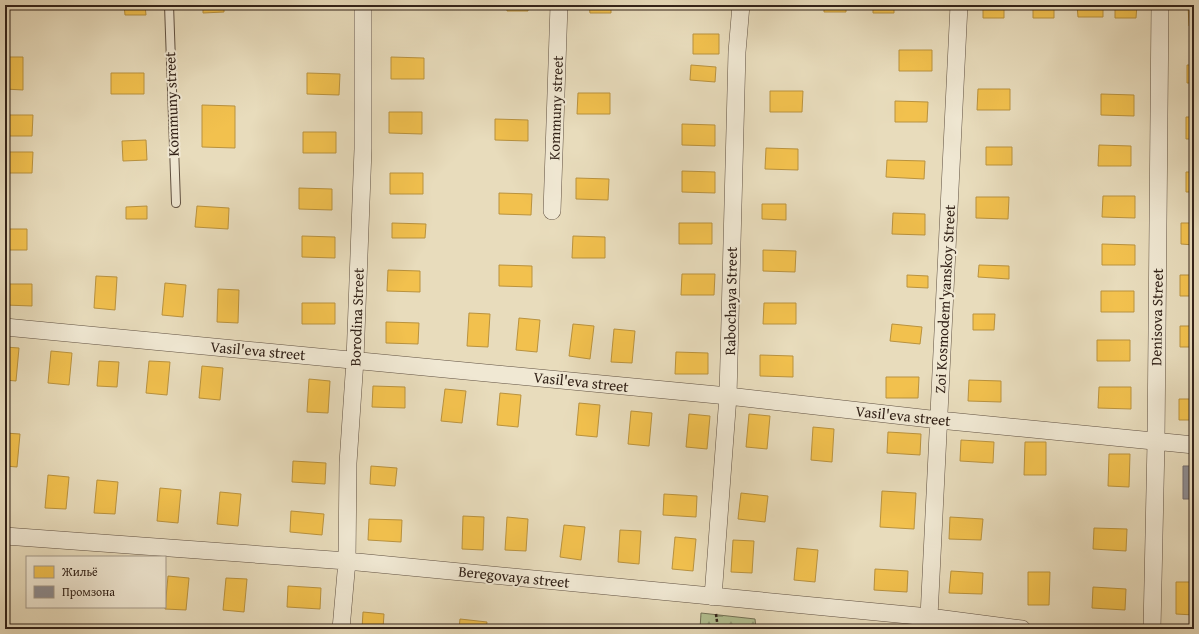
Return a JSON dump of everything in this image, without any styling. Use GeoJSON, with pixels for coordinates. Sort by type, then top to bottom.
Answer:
{"type":"FeatureCollection","features":[{"type":"Feature","properties":{"kind":"street","name":"Borodina Street"},"geometry":{"type":"LineString","coordinates":[[341,629],[347,561],[348,463],[355,360],[363,149],[363,5]]}},
{"type":"Feature","properties":{"kind":"street","name":"Kommuny street"},"geometry":{"type":"LineString","coordinates":[[552,211],[559,5]]}},
{"type":"Feature","properties":{"kind":"street","name":"Rabochaya Street"},"geometry":{"type":"LineString","coordinates":[[713,597],[728,396],[737,52],[741,5]]}},
{"type":"Feature","properties":{"kind":"street","name":"Zoi Kosmodem'yanskoy Street"},"geometry":{"type":"LineString","coordinates":[[929,617],[959,5]]}},
{"type":"Feature","properties":{"kind":"street","name":"Denisova Street"},"geometry":{"type":"LineString","coordinates":[[1152,629],[1156,442],[1160,5]]}},
{"type":"Feature","properties":{"kind":"street","name":"Vasil'eva street"},"geometry":{"type":"LineString","coordinates":[[5,328],[728,396],[939,420],[1194,445]]}},
{"type":"Feature","properties":{"kind":"street","name":"Beregovaya street"},"geometry":{"type":"LineString","coordinates":[[5,536],[347,561],[929,617],[1022,629]]}},
{"type":"Feature","properties":{"kind":"lane","name":"Kommuny street"},"geometry":{"type":"LineString","coordinates":[[169,5],[176,203]]}},
{"type":"Feature","properties":{"kind":"green space"},"geometry":{"type":"Polygon","coordinates":[[[701,613],[755,619],[756,629],[700,629],[701,613]]]}},
{"type":"Feature","properties":{"kind":"building: Жильё"},"geometry":{"type":"Polygon","coordinates":[[[5,5],[22,5],[23,8],[5,8],[5,5]]]}},
{"type":"Feature","properties":{"kind":"building: Жильё"},"geometry":{"type":"Polygon","coordinates":[[[124,5],[145,5],[146,15],[125,15],[124,5]]]}},
{"type":"Feature","properties":{"kind":"building: Жильё"},"geometry":{"type":"Polygon","coordinates":[[[203,5],[224,5],[224,12],[203,13],[203,5]]]}},
{"type":"Feature","properties":{"kind":"building: Жильё"},"geometry":{"type":"Polygon","coordinates":[[[507,5],[528,5],[528,11],[507,11],[507,5]]]}},
{"type":"Feature","properties":{"kind":"building: Жильё"},"geometry":{"type":"Polygon","coordinates":[[[589,5],[611,5],[611,13],[590,13],[589,5]]]}},
{"type":"Feature","properties":{"kind":"building: Жильё"},"geometry":{"type":"Polygon","coordinates":[[[767,5],[789,5],[789,9],[767,8],[767,5]]]}},
{"type":"Feature","properties":{"kind":"building: Жильё"},"geometry":{"type":"Polygon","coordinates":[[[824,5],[846,5],[846,12],[824,12],[824,5]]]}},
{"type":"Feature","properties":{"kind":"building: Жильё"},"geometry":{"type":"Polygon","coordinates":[[[873,5],[894,5],[894,13],[873,13],[873,5]]]}},
{"type":"Feature","properties":{"kind":"building: Жильё"},"geometry":{"type":"Polygon","coordinates":[[[983,5],[1004,5],[1004,18],[983,18],[983,5]]]}},
{"type":"Feature","properties":{"kind":"building: Жильё"},"geometry":{"type":"Polygon","coordinates":[[[1033,5],[1054,5],[1054,18],[1033,18],[1033,5]]]}},
{"type":"Feature","properties":{"kind":"building: Жильё"},"geometry":{"type":"Polygon","coordinates":[[[1077,5],[1103,5],[1103,17],[1078,17],[1077,5]]]}},
{"type":"Feature","properties":{"kind":"building: Жильё"},"geometry":{"type":"Polygon","coordinates":[[[1115,5],[1137,5],[1136,18],[1115,18],[1115,5]]]}},
{"type":"Feature","properties":{"kind":"building: Жильё"},"geometry":{"type":"Polygon","coordinates":[[[1188,5],[1194,5],[1194,26],[1189,26],[1188,5]]]}},
{"type":"Feature","properties":{"kind":"building: Жильё"},"geometry":{"type":"Polygon","coordinates":[[[693,34],[719,34],[719,54],[693,54],[693,34]]]}},
{"type":"Feature","properties":{"kind":"building: Жильё"},"geometry":{"type":"Polygon","coordinates":[[[899,50],[932,50],[932,71],[899,71],[899,50]]]}},
{"type":"Feature","properties":{"kind":"building: Жильё"},"geometry":{"type":"Polygon","coordinates":[[[5,57],[23,57],[23,90],[5,89],[5,57]]]}},
{"type":"Feature","properties":{"kind":"building: Жильё"},"geometry":{"type":"Polygon","coordinates":[[[391,57],[424,58],[424,79],[391,79],[391,57]]]}},
{"type":"Feature","properties":{"kind":"building: Жильё"},"geometry":{"type":"Polygon","coordinates":[[[691,65],[716,67],[715,82],[690,80],[691,65]]]}},
{"type":"Feature","properties":{"kind":"building: Жильё"},"geometry":{"type":"Polygon","coordinates":[[[1187,65],[1194,65],[1194,83],[1187,83],[1187,65]]]}},
{"type":"Feature","properties":{"kind":"building: Жильё"},"geometry":{"type":"Polygon","coordinates":[[[111,73],[144,73],[144,94],[111,94],[111,73]]]}},
{"type":"Feature","properties":{"kind":"building: Жильё"},"geometry":{"type":"Polygon","coordinates":[[[307,73],[340,74],[339,95],[307,94],[307,73]]]}},
{"type":"Feature","properties":{"kind":"building: Жильё"},"geometry":{"type":"Polygon","coordinates":[[[978,89],[1010,89],[1010,110],[977,110],[978,89]]]}},
{"type":"Feature","properties":{"kind":"building: Жильё"},"geometry":{"type":"Polygon","coordinates":[[[770,91],[803,91],[802,112],[770,112],[770,91]]]}},
{"type":"Feature","properties":{"kind":"building: Жильё"},"geometry":{"type":"Polygon","coordinates":[[[578,93],[610,93],[610,114],[577,114],[578,93]]]}},
{"type":"Feature","properties":{"kind":"building: Жильё"},"geometry":{"type":"Polygon","coordinates":[[[1101,94],[1134,95],[1134,116],[1101,115],[1101,94]]]}},
{"type":"Feature","properties":{"kind":"building: Жильё"},"geometry":{"type":"Polygon","coordinates":[[[895,101],[928,102],[927,122],[895,122],[895,101]]]}},
{"type":"Feature","properties":{"kind":"building: Жильё"},"geometry":{"type":"Polygon","coordinates":[[[202,105],[235,106],[235,148],[202,147],[202,105]]]}},
{"type":"Feature","properties":{"kind":"building: Жильё"},"geometry":{"type":"Polygon","coordinates":[[[389,112],[422,112],[422,134],[389,133],[389,112]]]}},
{"type":"Feature","properties":{"kind":"building: Жильё"},"geometry":{"type":"Polygon","coordinates":[[[5,115],[33,115],[32,136],[5,136],[5,115]]]}},
{"type":"Feature","properties":{"kind":"building: Жильё"},"geometry":{"type":"Polygon","coordinates":[[[1186,117],[1194,117],[1194,139],[1186,139],[1186,117]]]}},
{"type":"Feature","properties":{"kind":"building: Жильё"},"geometry":{"type":"Polygon","coordinates":[[[495,119],[528,120],[528,141],[495,140],[495,119]]]}},
{"type":"Feature","properties":{"kind":"building: Жильё"},"geometry":{"type":"Polygon","coordinates":[[[682,124],[715,125],[715,146],[682,145],[682,124]]]}},
{"type":"Feature","properties":{"kind":"building: Жильё"},"geometry":{"type":"Polygon","coordinates":[[[303,132],[336,132],[336,153],[303,153],[303,132]]]}},
{"type":"Feature","properties":{"kind":"building: Жильё"},"geometry":{"type":"Polygon","coordinates":[[[146,140],[147,160],[123,161],[122,141],[146,140]]]}},
{"type":"Feature","properties":{"kind":"building: Жильё"},"geometry":{"type":"Polygon","coordinates":[[[1099,145],[1131,146],[1131,166],[1098,166],[1099,145]]]}},
{"type":"Feature","properties":{"kind":"building: Жильё"},"geometry":{"type":"Polygon","coordinates":[[[986,147],[1012,147],[1012,165],[986,165],[986,147]]]}},
{"type":"Feature","properties":{"kind":"building: Жильё"},"geometry":{"type":"Polygon","coordinates":[[[766,148],[798,149],[798,170],[765,169],[766,148]]]}},
{"type":"Feature","properties":{"kind":"building: Жильё"},"geometry":{"type":"Polygon","coordinates":[[[5,152],[33,152],[32,173],[5,173],[5,152]]]}},
{"type":"Feature","properties":{"kind":"building: Жильё"},"geometry":{"type":"Polygon","coordinates":[[[887,160],[925,161],[924,179],[886,177],[887,160]]]}},
{"type":"Feature","properties":{"kind":"building: Жильё"},"geometry":{"type":"Polygon","coordinates":[[[682,171],[715,172],[715,193],[682,192],[682,171]]]}},
{"type":"Feature","properties":{"kind":"building: Жильё"},"geometry":{"type":"Polygon","coordinates":[[[1186,172],[1194,172],[1194,192],[1186,192],[1186,172]]]}},
{"type":"Feature","properties":{"kind":"building: Жильё"},"geometry":{"type":"Polygon","coordinates":[[[390,173],[423,173],[423,194],[390,194],[390,173]]]}},
{"type":"Feature","properties":{"kind":"building: Жильё"},"geometry":{"type":"Polygon","coordinates":[[[576,178],[609,179],[608,200],[576,199],[576,178]]]}},
{"type":"Feature","properties":{"kind":"building: Жильё"},"geometry":{"type":"Polygon","coordinates":[[[299,188],[332,189],[332,210],[299,209],[299,188]]]}},
{"type":"Feature","properties":{"kind":"building: Жильё"},"geometry":{"type":"Polygon","coordinates":[[[499,193],[532,194],[531,215],[499,214],[499,193]]]}},
{"type":"Feature","properties":{"kind":"building: Жильё"},"geometry":{"type":"Polygon","coordinates":[[[1103,196],[1135,196],[1135,218],[1102,217],[1103,196]]]}},
{"type":"Feature","properties":{"kind":"building: Жильё"},"geometry":{"type":"Polygon","coordinates":[[[976,197],[1009,197],[1008,219],[976,218],[976,197]]]}},
{"type":"Feature","properties":{"kind":"building: Жильё"},"geometry":{"type":"Polygon","coordinates":[[[762,204],[786,204],[786,220],[762,219],[762,204]]]}},
{"type":"Feature","properties":{"kind":"building: Жильё"},"geometry":{"type":"Polygon","coordinates":[[[147,206],[147,219],[126,219],[126,207],[147,206]]]}},
{"type":"Feature","properties":{"kind":"building: Жильё"},"geometry":{"type":"Polygon","coordinates":[[[197,206],[229,208],[228,229],[195,227],[197,206]]]}},
{"type":"Feature","properties":{"kind":"building: Жильё"},"geometry":{"type":"Polygon","coordinates":[[[893,213],[925,214],[925,235],[892,234],[893,213]]]}},
{"type":"Feature","properties":{"kind":"building: Жильё"},"geometry":{"type":"Polygon","coordinates":[[[392,223],[426,224],[425,238],[392,238],[392,223]]]}},
{"type":"Feature","properties":{"kind":"building: Жильё"},"geometry":{"type":"Polygon","coordinates":[[[679,223],[712,223],[712,244],[679,244],[679,223]]]}},
{"type":"Feature","properties":{"kind":"building: Жильё"},"geometry":{"type":"Polygon","coordinates":[[[1181,223],[1194,223],[1194,245],[1181,244],[1181,223]]]}},
{"type":"Feature","properties":{"kind":"building: Жильё"},"geometry":{"type":"Polygon","coordinates":[[[5,229],[27,229],[27,250],[5,250],[5,229]]]}},
{"type":"Feature","properties":{"kind":"building: Жильё"},"geometry":{"type":"Polygon","coordinates":[[[302,236],[335,237],[335,258],[302,257],[302,236]]]}},
{"type":"Feature","properties":{"kind":"building: Жильё"},"geometry":{"type":"Polygon","coordinates":[[[573,236],[605,237],[605,258],[572,258],[573,236]]]}},
{"type":"Feature","properties":{"kind":"building: Жильё"},"geometry":{"type":"Polygon","coordinates":[[[1102,244],[1135,245],[1135,265],[1102,265],[1102,244]]]}},
{"type":"Feature","properties":{"kind":"building: Жильё"},"geometry":{"type":"Polygon","coordinates":[[[763,250],[796,251],[795,272],[763,271],[763,250]]]}},
{"type":"Feature","properties":{"kind":"building: Жильё"},"geometry":{"type":"Polygon","coordinates":[[[499,265],[532,266],[532,287],[499,286],[499,265]]]}},
{"type":"Feature","properties":{"kind":"building: Жильё"},"geometry":{"type":"Polygon","coordinates":[[[979,265],[1009,266],[1009,279],[978,277],[979,265]]]}},
{"type":"Feature","properties":{"kind":"building: Жильё"},"geometry":{"type":"Polygon","coordinates":[[[388,270],[420,271],[420,292],[387,291],[388,270]]]}},
{"type":"Feature","properties":{"kind":"building: Жильё"},"geometry":{"type":"Polygon","coordinates":[[[682,274],[715,274],[714,295],[681,295],[682,274]]]}},
{"type":"Feature","properties":{"kind":"building: Жильё"},"geometry":{"type":"Polygon","coordinates":[[[907,275],[928,276],[928,288],[907,287],[907,275]]]}},
{"type":"Feature","properties":{"kind":"building: Жильё"},"geometry":{"type":"Polygon","coordinates":[[[1180,275],[1194,275],[1194,296],[1180,296],[1180,275]]]}},
{"type":"Feature","properties":{"kind":"building: Жильё"},"geometry":{"type":"Polygon","coordinates":[[[96,276],[117,277],[115,310],[94,308],[96,276]]]}},
{"type":"Feature","properties":{"kind":"building: Жильё"},"geometry":{"type":"Polygon","coordinates":[[[165,283],[186,285],[183,317],[162,315],[165,283]]]}},
{"type":"Feature","properties":{"kind":"building: Жильё"},"geometry":{"type":"Polygon","coordinates":[[[5,284],[32,284],[32,306],[5,305],[5,284]]]}},
{"type":"Feature","properties":{"kind":"building: Жильё"},"geometry":{"type":"Polygon","coordinates":[[[218,289],[239,290],[238,323],[217,322],[218,289]]]}},
{"type":"Feature","properties":{"kind":"building: Жильё"},"geometry":{"type":"Polygon","coordinates":[[[1101,291],[1134,291],[1134,312],[1101,312],[1101,291]]]}},
{"type":"Feature","properties":{"kind":"building: Жильё"},"geometry":{"type":"Polygon","coordinates":[[[302,303],[335,303],[335,324],[302,324],[302,303]]]}},
{"type":"Feature","properties":{"kind":"building: Жильё"},"geometry":{"type":"Polygon","coordinates":[[[764,303],[796,303],[796,324],[763,324],[764,303]]]}},
{"type":"Feature","properties":{"kind":"building: Жильё"},"geometry":{"type":"Polygon","coordinates":[[[469,313],[490,314],[488,347],[467,346],[469,313]]]}},
{"type":"Feature","properties":{"kind":"building: Жильё"},"geometry":{"type":"Polygon","coordinates":[[[973,314],[995,314],[994,330],[973,330],[973,314]]]}},
{"type":"Feature","properties":{"kind":"building: Жильё"},"geometry":{"type":"Polygon","coordinates":[[[519,318],[540,320],[537,352],[516,350],[519,318]]]}},
{"type":"Feature","properties":{"kind":"building: Жильё"},"geometry":{"type":"Polygon","coordinates":[[[386,322],[419,323],[418,344],[386,343],[386,322]]]}},
{"type":"Feature","properties":{"kind":"building: Жильё"},"geometry":{"type":"Polygon","coordinates":[[[573,324],[594,326],[590,359],[569,356],[573,324]]]}},
{"type":"Feature","properties":{"kind":"building: Жильё"},"geometry":{"type":"Polygon","coordinates":[[[892,324],[922,327],[920,344],[890,341],[892,324]]]}},
{"type":"Feature","properties":{"kind":"building: Жильё"},"geometry":{"type":"Polygon","coordinates":[[[1180,326],[1194,326],[1194,347],[1180,347],[1180,326]]]}},
{"type":"Feature","properties":{"kind":"building: Жильё"},"geometry":{"type":"Polygon","coordinates":[[[614,329],[635,331],[632,363],[611,362],[614,329]]]}},
{"type":"Feature","properties":{"kind":"building: Жильё"},"geometry":{"type":"Polygon","coordinates":[[[1097,340],[1130,340],[1130,361],[1097,361],[1097,340]]]}},
{"type":"Feature","properties":{"kind":"building: Жильё"},"geometry":{"type":"Polygon","coordinates":[[[5,347],[19,348],[16,381],[5,380],[5,347]]]}},
{"type":"Feature","properties":{"kind":"building: Жильё"},"geometry":{"type":"Polygon","coordinates":[[[51,351],[72,353],[69,385],[48,383],[51,351]]]}},
{"type":"Feature","properties":{"kind":"building: Жильё"},"geometry":{"type":"Polygon","coordinates":[[[676,352],[708,353],[708,374],[675,374],[676,352]]]}},
{"type":"Feature","properties":{"kind":"building: Жильё"},"geometry":{"type":"Polygon","coordinates":[[[760,355],[793,356],[793,377],[760,376],[760,355]]]}},
{"type":"Feature","properties":{"kind":"building: Жильё"},"geometry":{"type":"Polygon","coordinates":[[[99,361],[119,362],[117,387],[97,386],[99,361]]]}},
{"type":"Feature","properties":{"kind":"building: Жильё"},"geometry":{"type":"Polygon","coordinates":[[[149,361],[170,362],[167,395],[146,393],[149,361]]]}},
{"type":"Feature","properties":{"kind":"building: Жильё"},"geometry":{"type":"Polygon","coordinates":[[[202,366],[223,368],[220,400],[199,398],[202,366]]]}},
{"type":"Feature","properties":{"kind":"building: Жильё"},"geometry":{"type":"Polygon","coordinates":[[[886,377],[919,377],[918,398],[886,398],[886,377]]]}},
{"type":"Feature","properties":{"kind":"building: Жильё"},"geometry":{"type":"Polygon","coordinates":[[[309,379],[330,381],[328,413],[307,412],[309,379]]]}},
{"type":"Feature","properties":{"kind":"building: Жильё"},"geometry":{"type":"Polygon","coordinates":[[[969,380],[1001,381],[1001,402],[968,401],[969,380]]]}},
{"type":"Feature","properties":{"kind":"building: Жильё"},"geometry":{"type":"Polygon","coordinates":[[[373,386],[405,387],[405,408],[372,407],[373,386]]]}},
{"type":"Feature","properties":{"kind":"building: Жильё"},"geometry":{"type":"Polygon","coordinates":[[[1099,387],[1131,387],[1131,409],[1098,408],[1099,387]]]}},
{"type":"Feature","properties":{"kind":"building: Жильё"},"geometry":{"type":"Polygon","coordinates":[[[445,389],[466,391],[462,423],[441,421],[445,389]]]}},
{"type":"Feature","properties":{"kind":"building: Жильё"},"geometry":{"type":"Polygon","coordinates":[[[500,393],[521,395],[518,427],[497,425],[500,393]]]}},
{"type":"Feature","properties":{"kind":"building: Жильё"},"geometry":{"type":"Polygon","coordinates":[[[1179,399],[1194,399],[1194,420],[1179,420],[1179,399]]]}},
{"type":"Feature","properties":{"kind":"building: Жильё"},"geometry":{"type":"Polygon","coordinates":[[[579,403],[600,405],[597,437],[576,435],[579,403]]]}},
{"type":"Feature","properties":{"kind":"building: Жильё"},"geometry":{"type":"Polygon","coordinates":[[[631,411],[652,413],[649,446],[628,444],[631,411]]]}},
{"type":"Feature","properties":{"kind":"building: Жильё"},"geometry":{"type":"Polygon","coordinates":[[[689,414],[710,416],[707,449],[686,447],[689,414]]]}},
{"type":"Feature","properties":{"kind":"building: Жильё"},"geometry":{"type":"Polygon","coordinates":[[[749,414],[770,416],[767,449],[746,447],[749,414]]]}},
{"type":"Feature","properties":{"kind":"building: Жильё"},"geometry":{"type":"Polygon","coordinates":[[[813,427],[834,429],[832,462],[811,460],[813,427]]]}},
{"type":"Feature","properties":{"kind":"building: Жильё"},"geometry":{"type":"Polygon","coordinates":[[[888,432],[921,434],[920,455],[887,453],[888,432]]]}},
{"type":"Feature","properties":{"kind":"building: Жильё"},"geometry":{"type":"Polygon","coordinates":[[[5,433],[20,434],[17,467],[5,466],[5,433]]]}},
{"type":"Feature","properties":{"kind":"building: Жильё"},"geometry":{"type":"Polygon","coordinates":[[[961,440],[994,442],[993,463],[960,461],[961,440]]]}},
{"type":"Feature","properties":{"kind":"building: Жильё"},"geometry":{"type":"Polygon","coordinates":[[[1025,442],[1046,442],[1046,475],[1024,475],[1025,442]]]}},
{"type":"Feature","properties":{"kind":"building: Жильё"},"geometry":{"type":"Polygon","coordinates":[[[1109,454],[1130,454],[1129,487],[1108,486],[1109,454]]]}},
{"type":"Feature","properties":{"kind":"building: Жильё"},"geometry":{"type":"Polygon","coordinates":[[[293,461],[326,463],[325,484],[292,482],[293,461]]]}},
{"type":"Feature","properties":{"kind":"building: Жильё"},"geometry":{"type":"Polygon","coordinates":[[[371,466],[397,468],[395,486],[370,484],[371,466]]]}},
{"type":"Feature","properties":{"kind":"building: Жильё"},"geometry":{"type":"Polygon","coordinates":[[[48,475],[69,477],[66,509],[45,508],[48,475]]]}},
{"type":"Feature","properties":{"kind":"building: Жильё"},"geometry":{"type":"Polygon","coordinates":[[[97,480],[118,482],[115,514],[94,513],[97,480]]]}},
{"type":"Feature","properties":{"kind":"building: Жильё"},"geometry":{"type":"Polygon","coordinates":[[[160,488],[181,490],[178,523],[157,521],[160,488]]]}},
{"type":"Feature","properties":{"kind":"building: Жильё"},"geometry":{"type":"Polygon","coordinates":[[[882,491],[916,493],[914,529],[880,527],[882,491]]]}},
{"type":"Feature","properties":{"kind":"building: Жильё"},"geometry":{"type":"Polygon","coordinates":[[[220,492],[241,494],[238,526],[217,524],[220,492]]]}},
{"type":"Feature","properties":{"kind":"building: Жильё"},"geometry":{"type":"Polygon","coordinates":[[[741,493],[768,496],[765,522],[738,519],[741,493]]]}},
{"type":"Feature","properties":{"kind":"building: Жильё"},"geometry":{"type":"Polygon","coordinates":[[[664,494],[697,496],[696,517],[663,515],[664,494]]]}},
{"type":"Feature","properties":{"kind":"building: Жильё"},"geometry":{"type":"Polygon","coordinates":[[[291,511],[324,514],[322,535],[290,532],[291,511]]]}},
{"type":"Feature","properties":{"kind":"building: Жильё"},"geometry":{"type":"Polygon","coordinates":[[[463,516],[484,517],[483,550],[462,549],[463,516]]]}},
{"type":"Feature","properties":{"kind":"building: Жильё"},"geometry":{"type":"Polygon","coordinates":[[[507,517],[528,519],[526,551],[505,550],[507,517]]]}},
{"type":"Feature","properties":{"kind":"building: Жильё"},"geometry":{"type":"Polygon","coordinates":[[[950,517],[983,519],[981,540],[949,539],[950,517]]]}},
{"type":"Feature","properties":{"kind":"building: Жильё"},"geometry":{"type":"Polygon","coordinates":[[[369,519],[402,520],[401,542],[368,540],[369,519]]]}},
{"type":"Feature","properties":{"kind":"building: Жильё"},"geometry":{"type":"Polygon","coordinates":[[[564,525],[585,527],[581,560],[560,557],[564,525]]]}},
{"type":"Feature","properties":{"kind":"building: Жильё"},"geometry":{"type":"Polygon","coordinates":[[[1094,528],[1127,529],[1126,551],[1093,549],[1094,528]]]}},
{"type":"Feature","properties":{"kind":"building: Жильё"},"geometry":{"type":"Polygon","coordinates":[[[620,530],[641,531],[639,564],[618,562],[620,530]]]}},
{"type":"Feature","properties":{"kind":"building: Жильё"},"geometry":{"type":"Polygon","coordinates":[[[675,537],[696,539],[693,571],[672,569],[675,537]]]}},
{"type":"Feature","properties":{"kind":"building: Жильё"},"geometry":{"type":"Polygon","coordinates":[[[733,540],[754,541],[752,573],[731,572],[733,540]]]}},
{"type":"Feature","properties":{"kind":"building: Жильё"},"geometry":{"type":"Polygon","coordinates":[[[797,548],[818,550],[815,582],[794,580],[797,548]]]}},
{"type":"Feature","properties":{"kind":"building: Жильё"},"geometry":{"type":"Polygon","coordinates":[[[875,569],[908,571],[907,592],[874,590],[875,569]]]}},
{"type":"Feature","properties":{"kind":"building: Жильё"},"geometry":{"type":"Polygon","coordinates":[[[5,570],[8,570],[6,603],[5,603],[5,570]]]}},
{"type":"Feature","properties":{"kind":"building: Жильё"},"geometry":{"type":"Polygon","coordinates":[[[951,571],[983,573],[982,594],[949,593],[951,571]]]}},
{"type":"Feature","properties":{"kind":"building: Жильё"},"geometry":{"type":"Polygon","coordinates":[[[1028,572],[1050,572],[1049,605],[1028,605],[1028,572]]]}},
{"type":"Feature","properties":{"kind":"building: Жильё"},"geometry":{"type":"Polygon","coordinates":[[[168,576],[189,578],[186,610],[165,609],[168,576]]]}},
{"type":"Feature","properties":{"kind":"building: Жильё"},"geometry":{"type":"Polygon","coordinates":[[[226,578],[247,579],[244,612],[223,610],[226,578]]]}},
{"type":"Feature","properties":{"kind":"building: Жильё"},"geometry":{"type":"Polygon","coordinates":[[[1176,582],[1194,582],[1194,615],[1176,614],[1176,582]]]}},
{"type":"Feature","properties":{"kind":"building: Жильё"},"geometry":{"type":"Polygon","coordinates":[[[288,586],[321,588],[320,609],[287,607],[288,586]]]}},
{"type":"Feature","properties":{"kind":"building: Жильё"},"geometry":{"type":"Polygon","coordinates":[[[1093,587],[1126,589],[1125,610],[1092,608],[1093,587]]]}},
{"type":"Feature","properties":{"kind":"building: Жильё"},"geometry":{"type":"Polygon","coordinates":[[[363,612],[384,614],[383,629],[362,629],[363,612]]]}},
{"type":"Feature","properties":{"kind":"building: Жильё"},"geometry":{"type":"Polygon","coordinates":[[[460,619],[487,622],[486,629],[459,629],[460,619]]]}},
{"type":"Feature","properties":{"kind":"building: Жильё"},"geometry":{"type":"Polygon","coordinates":[[[510,625],[535,628],[535,629],[509,629],[510,625]]]}},
{"type":"Feature","properties":{"kind":"building: Промзона"},"geometry":{"type":"Polygon","coordinates":[[[1183,466],[1194,466],[1194,499],[1183,499],[1183,466]]]}}]}
